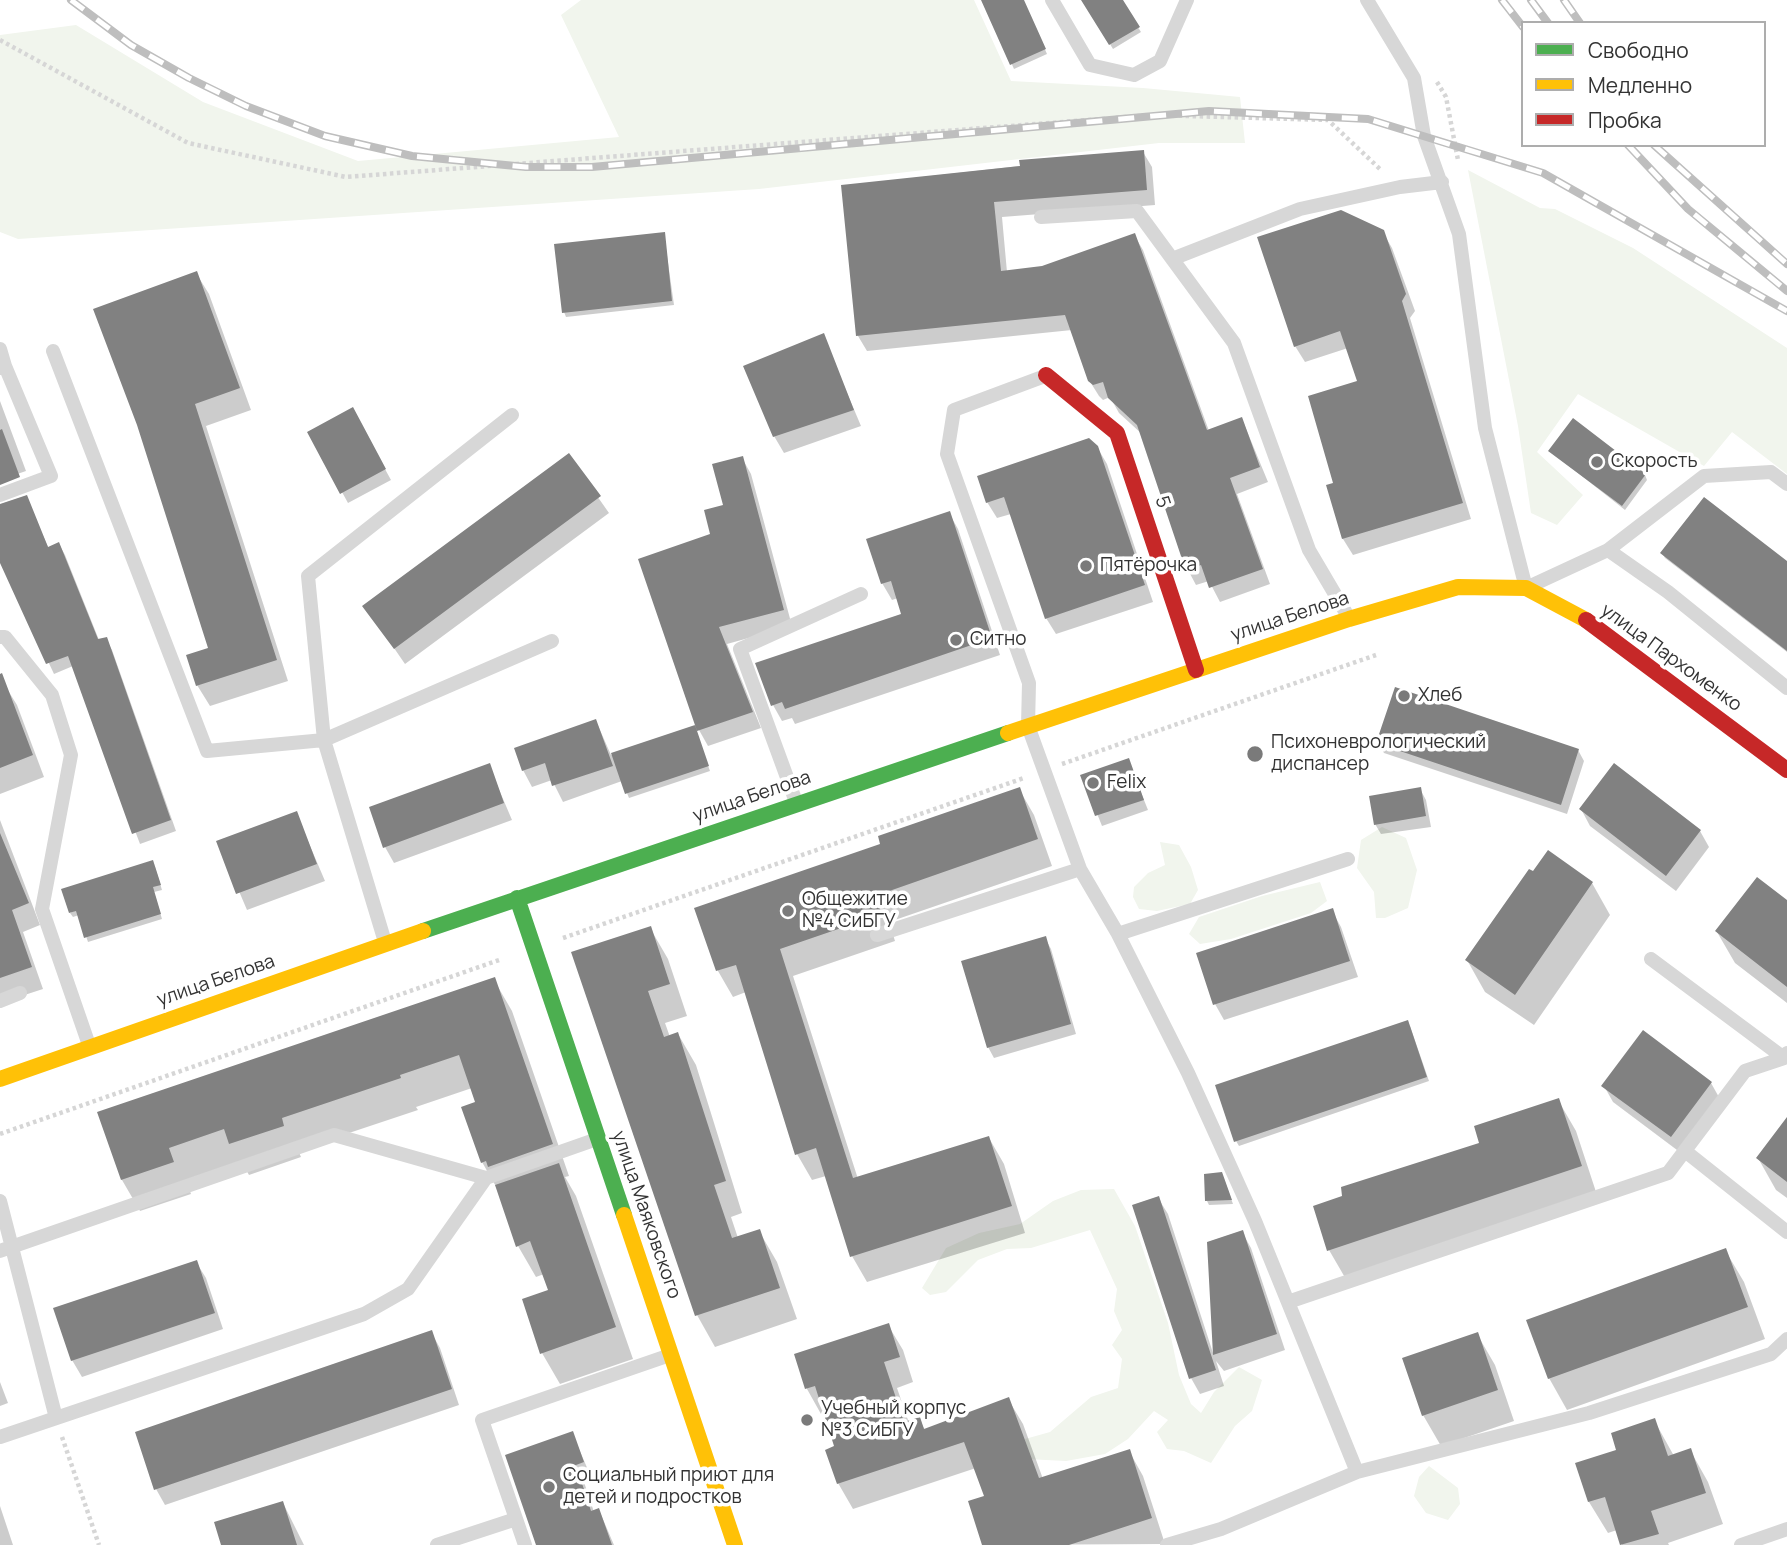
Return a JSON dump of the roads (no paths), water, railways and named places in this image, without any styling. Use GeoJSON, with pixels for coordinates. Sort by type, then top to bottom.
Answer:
{"type":"FeatureCollection","features":[{"type":"Feature","properties":{"kind":"main road","name":"5"},"geometry":{"type":"LineString","coordinates":[[1046,375],[1117,433],[1196,670]]}},
{"type":"Feature","properties":{"kind":"main road","name":"улица Белова"},"geometry":{"type":"LineString","coordinates":[[0,1079],[517,898],[1349,619],[1458,587],[1525,588]]}},
{"type":"Feature","properties":{"kind":"main road","name":"улица Пархоменко"},"geometry":{"type":"LineString","coordinates":[[1525,588],[1597,626],[1787,770]]}},
{"type":"Feature","properties":{"kind":"main road","name":"улица Маяковского"},"geometry":{"type":"LineString","coordinates":[[517,898],[733,1545]]}},
{"type":"Feature","properties":{"kind":"lane"},"geometry":{"type":"LineString","coordinates":[[1052,0],[1090,65],[1134,75],[1160,61],[1187,0]]}},
{"type":"Feature","properties":{"kind":"lane"},"geometry":{"type":"LineString","coordinates":[[1367,0],[1414,78],[1424,136],[1459,234],[1485,428],[1525,588],[1608,550],[1704,476],[1771,472],[1787,484]]}},
{"type":"Feature","properties":{"kind":"lane"},"geometry":{"type":"LineString","coordinates":[[1172,259],[1300,209],[1399,187],[1442,182]]}},
{"type":"Feature","properties":{"kind":"lane"},"geometry":{"type":"LineString","coordinates":[[1041,217],[1137,211],[1234,343],[1309,550],[1349,619]]}},
{"type":"Feature","properties":{"kind":"lane"},"geometry":{"type":"LineString","coordinates":[[0,349],[3,367],[51,476],[0,495]]}},
{"type":"Feature","properties":{"kind":"lane"},"geometry":{"type":"LineString","coordinates":[[53,351],[207,751],[324,740],[552,641]]}},
{"type":"Feature","properties":{"kind":"lane"},"geometry":{"type":"LineString","coordinates":[[1046,375],[954,410],[947,454],[1029,683],[1028,726],[1080,869],[1118,934],[1188,1073],[1288,1302],[1357,1472]]}},
{"type":"Feature","properties":{"kind":"lane"},"geometry":{"type":"LineString","coordinates":[[385,944],[324,740],[308,576],[512,415]]}},
{"type":"Feature","properties":{"kind":"lane"},"geometry":{"type":"LineString","coordinates":[[1608,550],[1668,592],[1787,688]]}},
{"type":"Feature","properties":{"kind":"lane"},"geometry":{"type":"LineString","coordinates":[[797,804],[740,649],[861,594]]}},
{"type":"Feature","properties":{"kind":"lane"},"geometry":{"type":"LineString","coordinates":[[0,637],[5,637],[52,695],[71,755],[42,909],[90,1047]]}},
{"type":"Feature","properties":{"kind":"lane"},"geometry":{"type":"LineString","coordinates":[[1118,934],[1348,859]]}},
{"type":"Feature","properties":{"kind":"lane"},"geometry":{"type":"LineString","coordinates":[[877,935],[1080,869]]}},
{"type":"Feature","properties":{"kind":"lane"},"geometry":{"type":"LineString","coordinates":[[1651,959],[1785,1055]]}},
{"type":"Feature","properties":{"kind":"lane"},"geometry":{"type":"LineString","coordinates":[[0,1001],[20,993]]}},
{"type":"Feature","properties":{"kind":"lane"},"geometry":{"type":"LineString","coordinates":[[1288,1302],[1668,1173],[1745,1071],[1785,1055]]}},
{"type":"Feature","properties":{"kind":"lane"},"geometry":{"type":"LineString","coordinates":[[5,1249],[334,1135],[485,1178],[598,1139]]}},
{"type":"Feature","properties":{"kind":"lane"},"geometry":{"type":"LineString","coordinates":[[1685,1151],[1787,1232]]}},
{"type":"Feature","properties":{"kind":"lane"},"geometry":{"type":"LineString","coordinates":[[0,1437],[364,1314],[408,1289],[485,1178]]}},
{"type":"Feature","properties":{"kind":"lane"},"geometry":{"type":"LineString","coordinates":[[0,1201],[5,1249],[56,1418]]}},
{"type":"Feature","properties":{"kind":"lane"},"geometry":{"type":"LineString","coordinates":[[1167,1545],[1221,1529],[1357,1472],[1589,1413],[1771,1354],[1787,1339]]}},
{"type":"Feature","properties":{"kind":"lane"},"geometry":{"type":"LineString","coordinates":[[525,1545],[482,1420],[671,1354]]}},
{"type":"Feature","properties":{"kind":"lane"},"geometry":{"type":"LineString","coordinates":[[437,1545],[516,1518]]}},
{"type":"Feature","properties":{"kind":"lane"},"geometry":{"type":"LineString","coordinates":[[1221,1529],[1222,1545]]}},
{"type":"Feature","properties":{"kind":"lane"},"geometry":{"type":"LineString","coordinates":[[1741,1545],[1787,1529]]}},
{"type":"Feature","properties":{"kind":"railway"},"geometry":{"type":"LineString","coordinates":[[71,0],[131,45],[189,78],[246,106],[325,136],[412,156],[526,167],[592,167],[1209,111],[1368,119],[1543,173],[1787,311]]}},
{"type":"Feature","properties":{"kind":"railway"},"geometry":{"type":"LineString","coordinates":[[1502,0],[1521,24]]}},
{"type":"Feature","properties":{"kind":"railway"},"geometry":{"type":"LineString","coordinates":[[1531,0],[1547,21]]}},
{"type":"Feature","properties":{"kind":"railway"},"geometry":{"type":"LineString","coordinates":[[1564,0],[1579,21]]}},
{"type":"Feature","properties":{"kind":"railway"},"geometry":{"type":"LineString","coordinates":[[1630,147],[1688,209],[1787,291]]}},
{"type":"Feature","properties":{"kind":"railway"},"geometry":{"type":"LineString","coordinates":[[1656,147],[1787,264]]}},
{"type":"Feature","properties":{"kind":"place","name":"Скорость"},"geometry":{"type":"Point","coordinates":[1597,462]}},
{"type":"Feature","properties":{"kind":"place","name":"Пятёрочка"},"geometry":{"type":"Point","coordinates":[1086,566]}},
{"type":"Feature","properties":{"kind":"place","name":"Ситно"},"geometry":{"type":"Point","coordinates":[956,640]}},
{"type":"Feature","properties":{"kind":"place","name":"Хлеб"},"geometry":{"type":"Point","coordinates":[1404,696]}},
{"type":"Feature","properties":{"kind":"place","name":"Психоневрологический диспансер"},"geometry":{"type":"Point","coordinates":[1255,754]}},
{"type":"Feature","properties":{"kind":"place","name":"Felix"},"geometry":{"type":"Point","coordinates":[1093,783]}},
{"type":"Feature","properties":{"kind":"place","name":"Общежитие №4 СиБГУ"},"geometry":{"type":"Point","coordinates":[788,911]}},
{"type":"Feature","properties":{"kind":"place","name":"Учебный корпус №3 СиБГУ"},"geometry":{"type":"Point","coordinates":[807,1420]}},
{"type":"Feature","properties":{"kind":"place","name":"Социальный приют для детей и подростков"},"geometry":{"type":"Point","coordinates":[549,1487]}}]}
